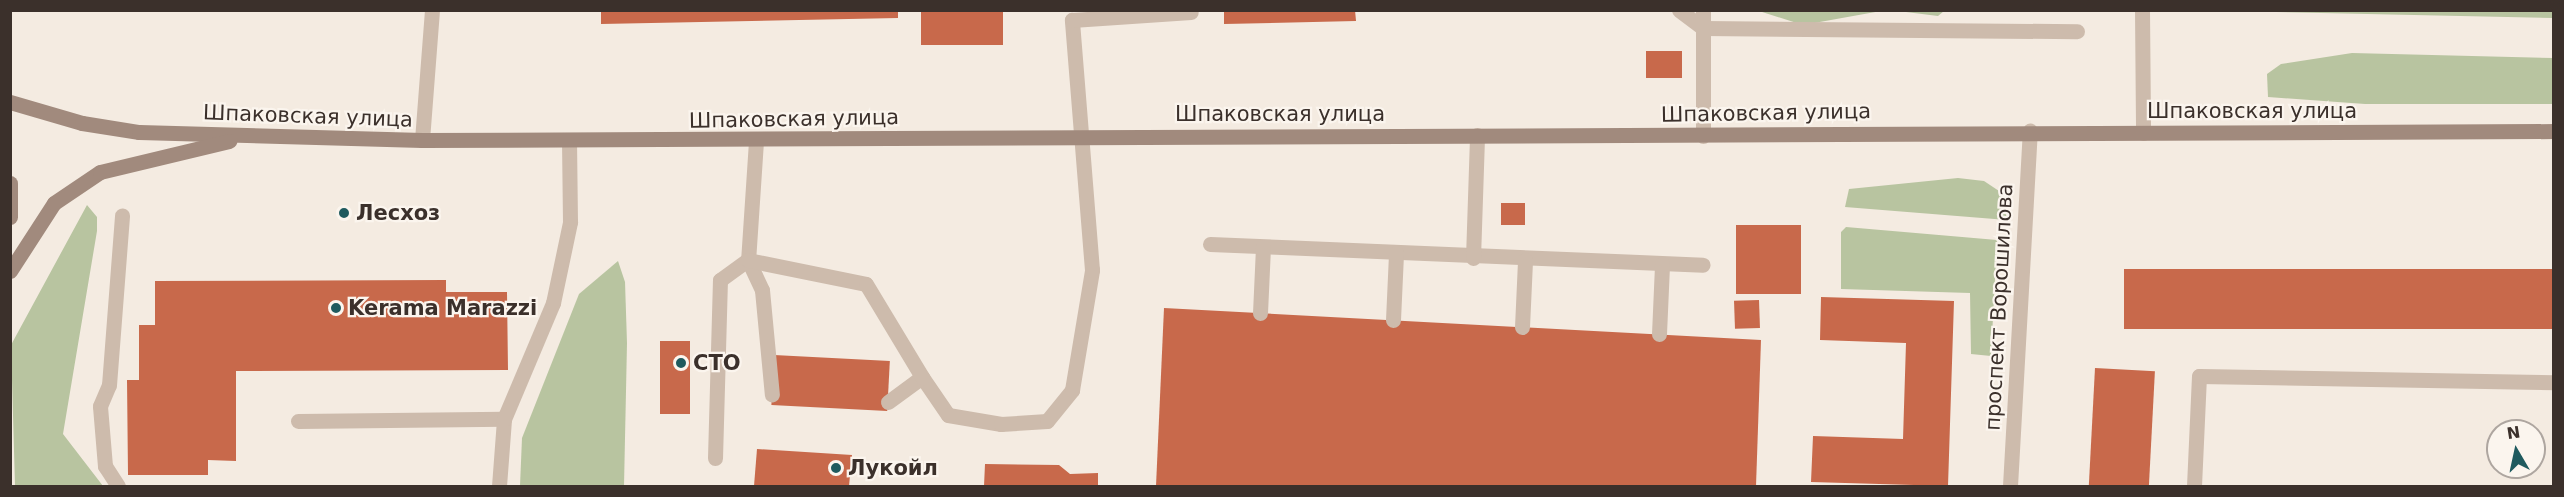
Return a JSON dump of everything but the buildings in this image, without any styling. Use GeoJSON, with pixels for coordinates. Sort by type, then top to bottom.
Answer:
{"type":"FeatureCollection","features":[{"type":"Feature","properties":{"kind":"main road","name":"Шпаковская улица"},"geometry":{"type":"LineString","coordinates":[[10,102],[82,123],[139,132],[422,140],[756,141],[1079,136],[1703,136],[2030,131],[2143,133],[2553,131]]}},
{"type":"Feature","properties":{"kind":"main road"},"geometry":{"type":"LineString","coordinates":[[10,271],[54,203],[100,172],[249,136]]}},
{"type":"Feature","properties":{"kind":"main road"},"geometry":{"type":"LineString","coordinates":[[10,183],[10,217]]}},
{"type":"Feature","properties":{"kind":"street"},"geometry":{"type":"LineString","coordinates":[[422,140],[432,10]]}},
{"type":"Feature","properties":{"kind":"street"},"geometry":{"type":"LineString","coordinates":[[1678,10],[1703,28],[2077,31]]}},
{"type":"Feature","properties":{"kind":"street"},"geometry":{"type":"LineString","coordinates":[[1703,10],[1703,136]]}},
{"type":"Feature","properties":{"kind":"street"},"geometry":{"type":"LineString","coordinates":[[2142,10],[2143,133]]}},
{"type":"Feature","properties":{"kind":"street"},"geometry":{"type":"LineString","coordinates":[[715,458],[720,280],[748,260],[866,284],[922,377],[948,415],[1001,424],[1047,421],[1072,390],[1092,270],[1079,136],[1072,20],[1191,12]]}},
{"type":"Feature","properties":{"kind":"street","name":"проспект Ворошилова"},"geometry":{"type":"LineString","coordinates":[[2010,486],[2030,131]]}},
{"type":"Feature","properties":{"kind":"street"},"geometry":{"type":"LineString","coordinates":[[1473,258],[1477,135]]}},
{"type":"Feature","properties":{"kind":"street"},"geometry":{"type":"LineString","coordinates":[[499,486],[504,419],[553,303],[570,222],[569,140]]}},
{"type":"Feature","properties":{"kind":"street"},"geometry":{"type":"LineString","coordinates":[[756,141],[748,260],[762,290],[772,395]]}},
{"type":"Feature","properties":{"kind":"street"},"geometry":{"type":"LineString","coordinates":[[118,486],[105,466],[100,406],[109,385],[122,215]]}},
{"type":"Feature","properties":{"kind":"street"},"geometry":{"type":"LineString","coordinates":[[1210,244],[1473,258],[1703,265]]}},
{"type":"Feature","properties":{"kind":"street"},"geometry":{"type":"LineString","coordinates":[[1260,313],[1263,247]]}},
{"type":"Feature","properties":{"kind":"street"},"geometry":{"type":"LineString","coordinates":[[1393,320],[1396,254]]}},
{"type":"Feature","properties":{"kind":"street"},"geometry":{"type":"LineString","coordinates":[[1522,327],[1525,260]]}},
{"type":"Feature","properties":{"kind":"street"},"geometry":{"type":"LineString","coordinates":[[1659,334],[1662,264]]}},
{"type":"Feature","properties":{"kind":"street"},"geometry":{"type":"LineString","coordinates":[[2194,486],[2199,376],[2553,382]]}},
{"type":"Feature","properties":{"kind":"street"},"geometry":{"type":"LineString","coordinates":[[888,402],[922,377]]}},
{"type":"Feature","properties":{"kind":"street"},"geometry":{"type":"LineString","coordinates":[[298,421],[504,419]]}},
{"type":"Feature","properties":{"kind":"green space"},"geometry":{"type":"Polygon","coordinates":[[[2228,10],[2553,10],[2553,18],[2228,11],[2228,10]]]}},
{"type":"Feature","properties":{"kind":"green space"},"geometry":{"type":"Polygon","coordinates":[[[1759,11],[1881,11],[1803,25],[1759,11]]]}},
{"type":"Feature","properties":{"kind":"green space"},"geometry":{"type":"Polygon","coordinates":[[[1898,11],[1944,11],[1938,16],[1898,11]]]}},
{"type":"Feature","properties":{"kind":"green space"},"geometry":{"type":"Polygon","coordinates":[[[2352,53],[2553,58],[2553,104],[2365,104],[2268,97],[2267,74],[2281,64],[2352,53]]]}},
{"type":"Feature","properties":{"kind":"green space"},"geometry":{"type":"Polygon","coordinates":[[[1958,178],[1984,181],[2002,193],[2007,220],[1845,207],[1849,189],[1958,178]]]}},
{"type":"Feature","properties":{"kind":"green space"},"geometry":{"type":"Polygon","coordinates":[[[87,205],[97,217],[97,231],[63,434],[103,486],[15,486],[11,345],[87,205]]]}},
{"type":"Feature","properties":{"kind":"green space"},"geometry":{"type":"Polygon","coordinates":[[[1846,227],[1997,240],[1991,356],[1971,354],[1970,293],[1841,289],[1841,232],[1846,227]]]}},
{"type":"Feature","properties":{"kind":"green space"},"geometry":{"type":"Polygon","coordinates":[[[618,261],[625,282],[627,343],[624,486],[520,486],[522,438],[579,294],[618,261]]]}},
{"type":"Feature","properties":{"kind":"place","name":"Лесхоз"},"geometry":{"type":"Point","coordinates":[344,213]}},
{"type":"Feature","properties":{"kind":"place","name":"Kerama Marazzi"},"geometry":{"type":"Point","coordinates":[336,308]}},
{"type":"Feature","properties":{"kind":"place","name":"СТО"},"geometry":{"type":"Point","coordinates":[681,363]}},
{"type":"Feature","properties":{"kind":"place","name":"Лукойл"},"geometry":{"type":"Point","coordinates":[836,468]}}]}
